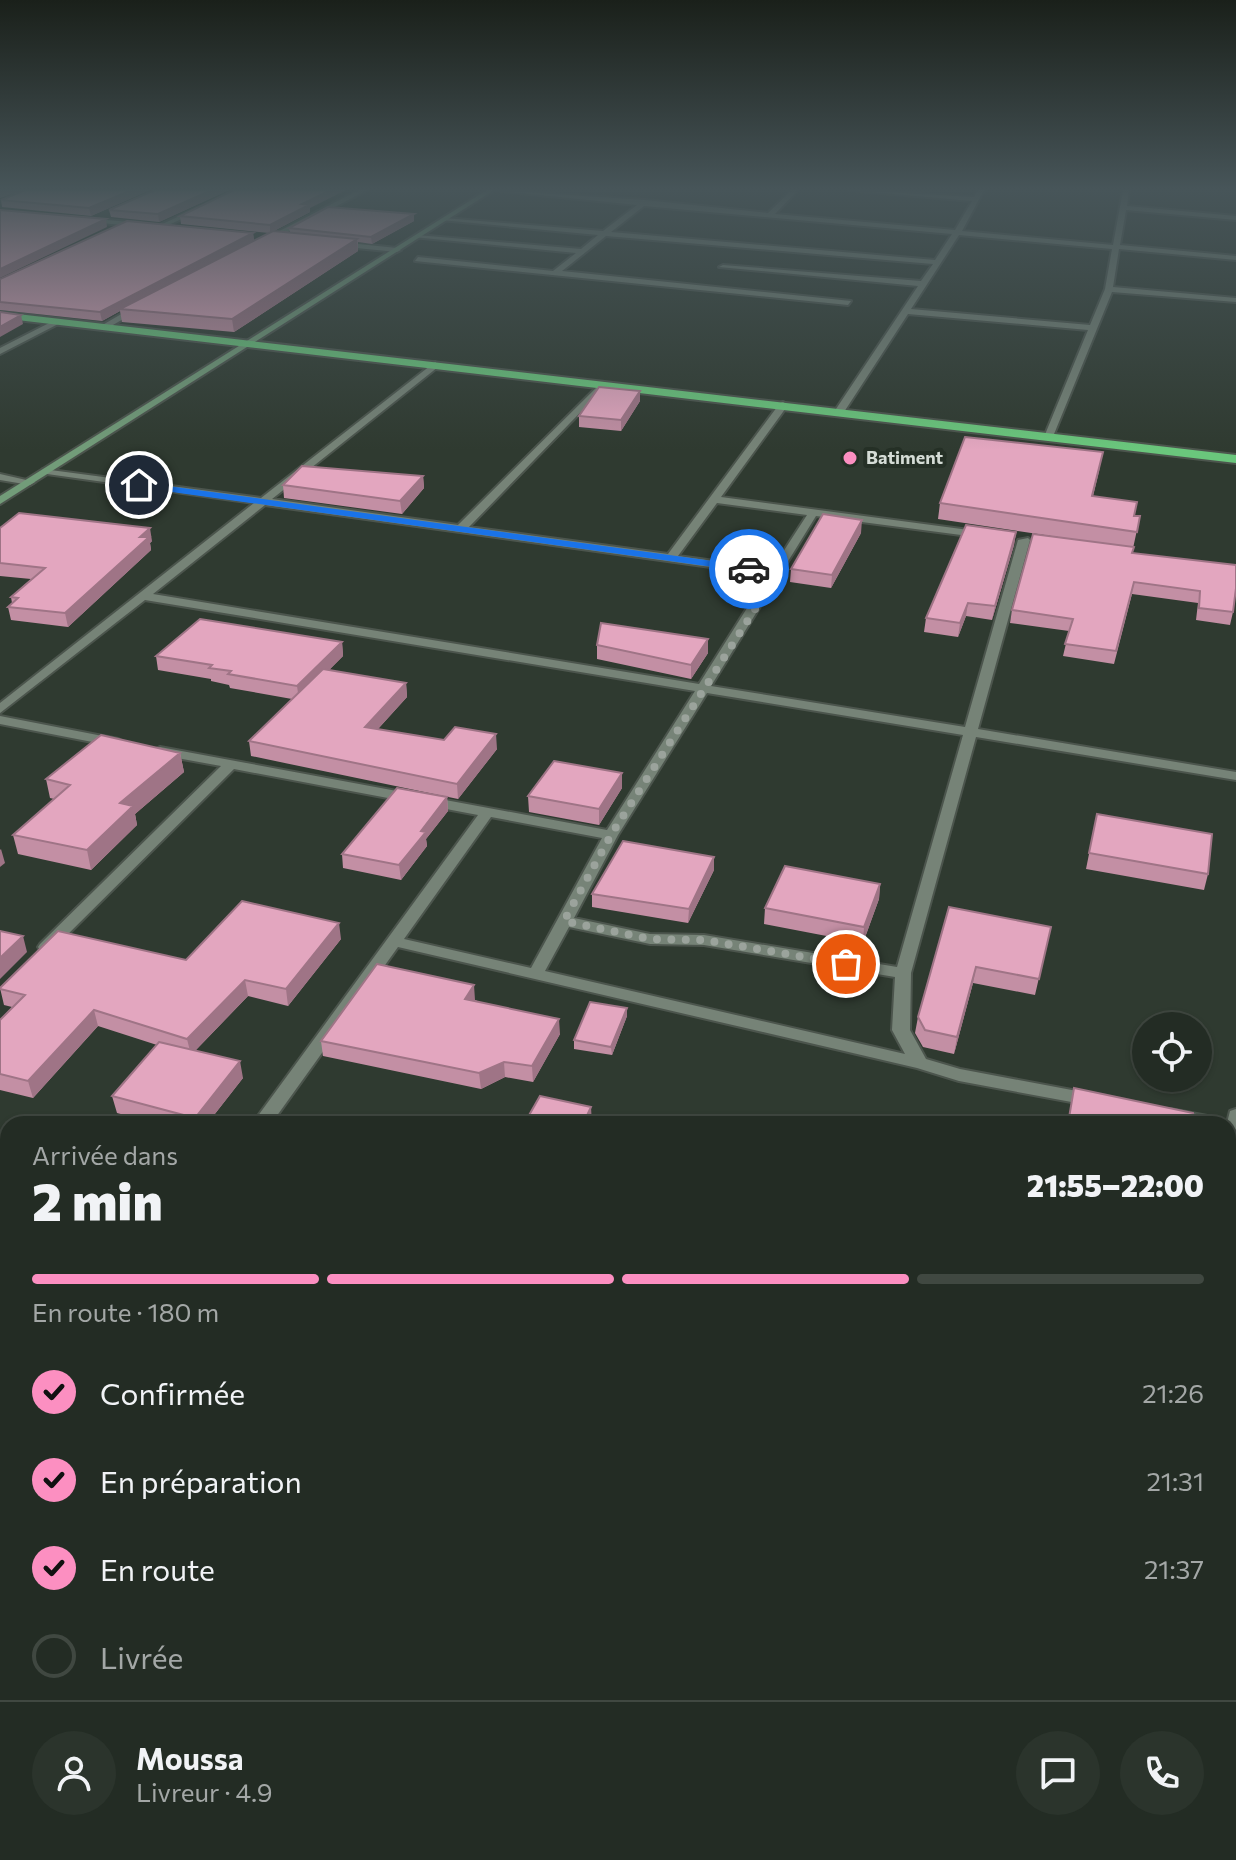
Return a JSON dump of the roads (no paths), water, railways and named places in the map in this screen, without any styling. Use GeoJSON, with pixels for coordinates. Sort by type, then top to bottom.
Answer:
{"type":"FeatureCollection","features":[{"type":"Feature","properties":{"kind":"highway"},"geometry":{"type":"LineString","coordinates":[[0,315],[1236,459]]}},
{"type":"Feature","properties":{"kind":"main road"},"geometry":{"type":"LineString","coordinates":[[0,501],[354,277]]}},
{"type":"Feature","properties":{"kind":"street"},"geometry":{"type":"LineString","coordinates":[[592,277],[848,303]]}},
{"type":"Feature","properties":{"kind":"street"},"geometry":{"type":"LineString","coordinates":[[700,288],[712,277]]}},
{"type":"Feature","properties":{"kind":"street"},"geometry":{"type":"LineString","coordinates":[[839,277],[924,284]]}},
{"type":"Feature","properties":{"kind":"street"},"geometry":{"type":"LineString","coordinates":[[839,412],[928,277]]}},
{"type":"Feature","properties":{"kind":"street"},"geometry":{"type":"LineString","coordinates":[[1049,437],[1094,328],[1111,277]]}},
{"type":"Feature","properties":{"kind":"street"},"geometry":{"type":"LineString","coordinates":[[1109,289],[1236,300]]}},
{"type":"Feature","properties":{"kind":"street"},"geometry":{"type":"LineString","coordinates":[[103,327],[145,305]]}},
{"type":"Feature","properties":{"kind":"street"},"geometry":{"type":"LineString","coordinates":[[907,311],[1094,328]]}},
{"type":"Feature","properties":{"kind":"street"},"geometry":{"type":"LineString","coordinates":[[0,351],[58,322]]}},
{"type":"Feature","properties":{"kind":"street"},"geometry":{"type":"LineString","coordinates":[[0,709],[435,365]]}},
{"type":"Feature","properties":{"kind":"street"},"geometry":{"type":"LineString","coordinates":[[461,528],[602,385]]}},
{"type":"Feature","properties":{"kind":"street"},"geometry":{"type":"LineString","coordinates":[[671,558],[783,405]]}},
{"type":"Feature","properties":{"kind":"street"},"geometry":{"type":"LineString","coordinates":[[47,471],[778,573]]}},
{"type":"Feature","properties":{"kind":"street"},"geometry":{"type":"LineString","coordinates":[[0,477],[30,482]]}},
{"type":"Feature","properties":{"kind":"street"},"geometry":{"type":"LineString","coordinates":[[712,499],[994,536]]}},
{"type":"Feature","properties":{"kind":"street"},"geometry":{"type":"LineString","coordinates":[[536,973],[611,835],[813,513]]}},
{"type":"Feature","properties":{"kind":"street"},"geometry":{"type":"LineString","coordinates":[[919,1063],[901,1030],[903,973],[1024,540]]}},
{"type":"Feature","properties":{"kind":"street"},"geometry":{"type":"LineString","coordinates":[[143,596],[1236,776]]}},
{"type":"Feature","properties":{"kind":"street"},"geometry":{"type":"LineString","coordinates":[[0,720],[485,815],[611,835]]}},
{"type":"Feature","properties":{"kind":"street"},"geometry":{"type":"LineString","coordinates":[[33,960],[230,765]]}},
{"type":"Feature","properties":{"kind":"street"},"geometry":{"type":"LineString","coordinates":[[267,1116],[485,815]]}},
{"type":"Feature","properties":{"kind":"street"},"geometry":{"type":"LineString","coordinates":[[564,921],[650,939],[704,940],[903,973]]}},
{"type":"Feature","properties":{"kind":"street"},"geometry":{"type":"LineString","coordinates":[[392,941],[919,1063],[959,1075],[1112,1104]]}},
{"type":"Feature","properties":{"kind":"street"},"geometry":{"type":"LineString","coordinates":[[1157,1113],[1174,1116]]}},
{"type":"Feature","properties":{"kind":"place","name":"Batiment"},"geometry":{"type":"Point","coordinates":[850,458]}}]}
